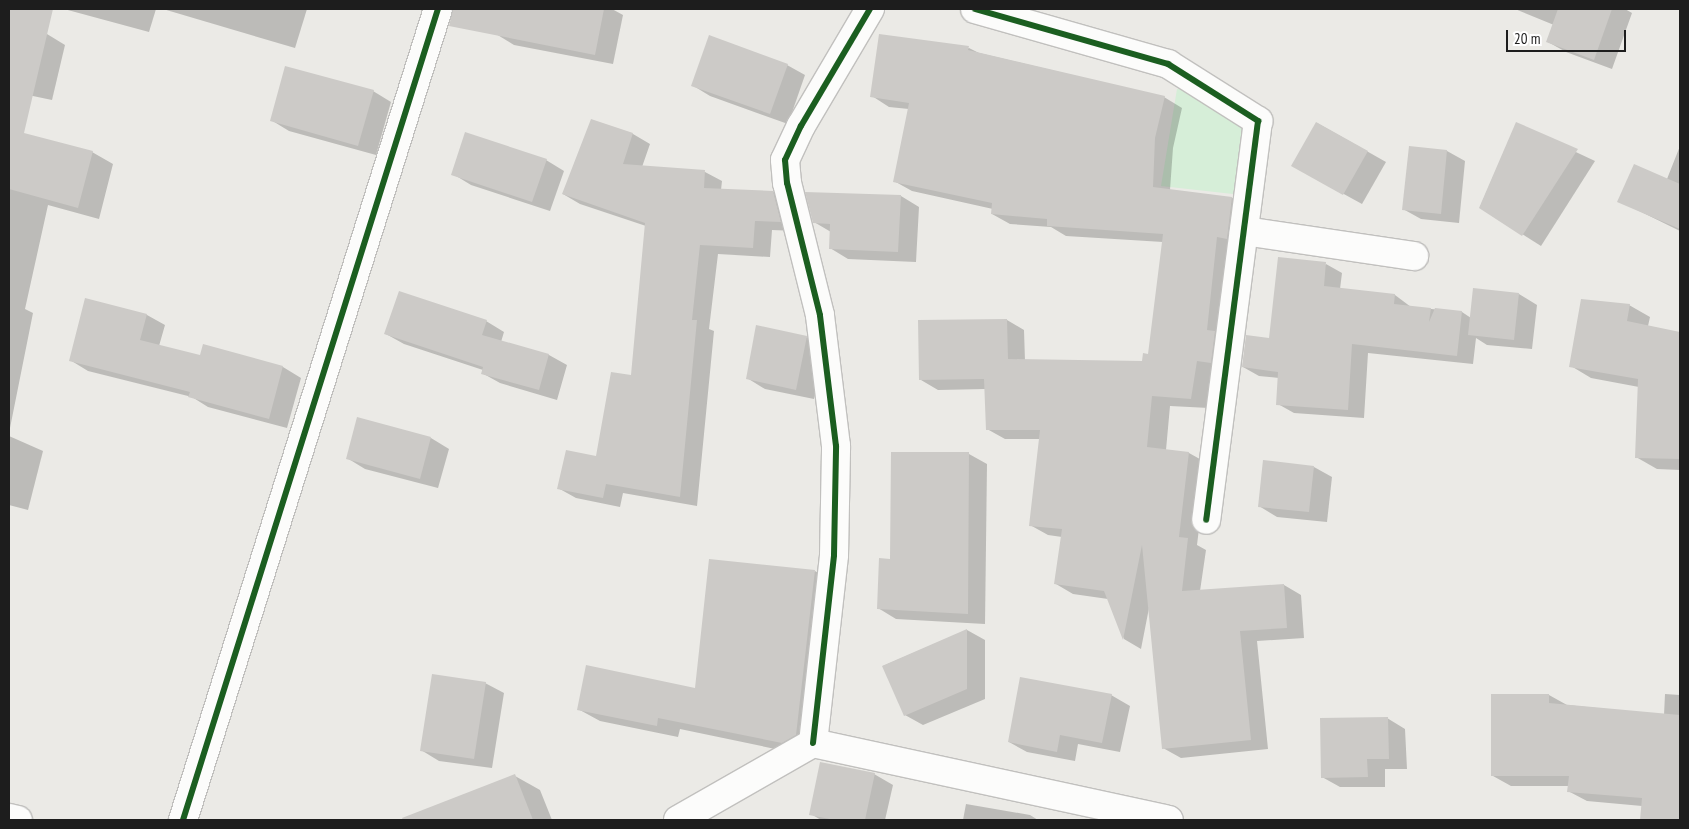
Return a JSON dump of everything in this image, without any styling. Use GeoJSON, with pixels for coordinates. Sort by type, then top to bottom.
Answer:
{"type":"FeatureCollection","features":[{"type":"Feature","properties":{"kind":"street"},"geometry":{"type":"LineString","coordinates":[[183,820],[438,9]]}},
{"type":"Feature","properties":{"kind":"street"},"geometry":{"type":"LineString","coordinates":[[813,743],[834,555],[836,446],[820,315],[787,183],[786,160],[801,126],[870,9]]}},
{"type":"Feature","properties":{"kind":"street"},"geometry":{"type":"LineString","coordinates":[[975,9],[1168,64],[1258,121],[1206,520]]}},
{"type":"Feature","properties":{"kind":"street"},"geometry":{"type":"LineString","coordinates":[[1244,231],[1414,256]]}},
{"type":"Feature","properties":{"kind":"street"},"geometry":{"type":"LineString","coordinates":[[678,820],[813,743],[1169,820]]}},
{"type":"Feature","properties":{"kind":"street"},"geometry":{"type":"LineString","coordinates":[[9,818],[18,820]]}},
{"type":"Feature","properties":{"kind":"green space"},"geometry":{"type":"Polygon","coordinates":[[[1185,88],[1248,125],[1242,195],[1161,186],[1177,89],[1185,88]]]}},
{"type":"Feature","properties":{"kind":"building"},"geometry":{"type":"Polygon","coordinates":[[[9,9],[53,9],[24,133],[93,151],[78,208],[9,189],[9,9]]]}},
{"type":"Feature","properties":{"kind":"building"},"geometry":{"type":"Polygon","coordinates":[[[453,9],[604,9],[595,55],[449,26],[453,9]]]}},
{"type":"Feature","properties":{"kind":"building"},"geometry":{"type":"Polygon","coordinates":[[[1558,9],[1612,9],[1594,60],[1546,42],[1558,9]]]}},
{"type":"Feature","properties":{"kind":"building"},"geometry":{"type":"Polygon","coordinates":[[[879,34],[969,46],[968,50],[1165,96],[1155,138],[1153,187],[1232,197],[1227,239],[1217,237],[1207,330],[1215,331],[1211,363],[1197,361],[1191,399],[1152,396],[1147,447],[1189,452],[1179,537],[1188,538],[1182,591],[1284,584],[1287,628],[1240,631],[1251,740],[1162,749],[1142,545],[1123,640],[1104,591],[1054,584],[1062,529],[1029,526],[1040,430],[986,430],[984,379],[919,380],[918,320],[1007,319],[1008,359],[1142,361],[1143,353],[1148,354],[1163,234],[1047,226],[1047,219],[991,214],[992,203],[893,182],[909,103],[870,97],[879,34]]]}},
{"type":"Feature","properties":{"kind":"building"},"geometry":{"type":"Polygon","coordinates":[[[709,35],[788,64],[770,114],[691,86],[709,35]]]}},
{"type":"Feature","properties":{"kind":"building"},"geometry":{"type":"Polygon","coordinates":[[[285,66],[374,90],[358,146],[270,121],[285,66]]]}},
{"type":"Feature","properties":{"kind":"building"},"geometry":{"type":"Polygon","coordinates":[[[591,119],[633,133],[623,164],[705,170],[704,188],[773,191],[781,222],[755,221],[753,248],[700,245],[692,320],[697,320],[680,497],[606,484],[603,498],[557,489],[566,450],[596,456],[611,372],[631,375],[645,223],[562,194],[591,119]]]}},
{"type":"Feature","properties":{"kind":"building"},"geometry":{"type":"Polygon","coordinates":[[[1316,122],[1368,151],[1343,195],[1291,166],[1316,122]]]}},
{"type":"Feature","properties":{"kind":"building"},"geometry":{"type":"Polygon","coordinates":[[[1516,122],[1578,149],[1522,236],[1479,208],[1516,122]]]}},
{"type":"Feature","properties":{"kind":"building"},"geometry":{"type":"Polygon","coordinates":[[[465,132],[547,159],[532,202],[451,175],[465,132]]]}},
{"type":"Feature","properties":{"kind":"building"},"geometry":{"type":"Polygon","coordinates":[[[1409,146],[1447,150],[1441,214],[1402,210],[1409,146]]]}},
{"type":"Feature","properties":{"kind":"building"},"geometry":{"type":"Polygon","coordinates":[[[1634,164],[1680,184],[1680,229],[1617,202],[1634,164]]]}},
{"type":"Feature","properties":{"kind":"building"},"geometry":{"type":"Polygon","coordinates":[[[805,192],[901,195],[898,252],[829,249],[830,224],[813,223],[805,192]]]}},
{"type":"Feature","properties":{"kind":"building"},"geometry":{"type":"Polygon","coordinates":[[[1278,257],[1326,262],[1324,286],[1395,294],[1394,304],[1431,308],[1429,322],[1435,308],[1462,311],[1457,356],[1352,344],[1348,410],[1276,405],[1278,372],[1242,367],[1246,335],[1269,338],[1278,257]]]}},
{"type":"Feature","properties":{"kind":"building"},"geometry":{"type":"Polygon","coordinates":[[[1473,288],[1519,293],[1514,340],[1468,335],[1473,288]]]}},
{"type":"Feature","properties":{"kind":"building"},"geometry":{"type":"Polygon","coordinates":[[[399,291],[487,320],[482,335],[549,354],[539,390],[481,374],[483,367],[384,334],[399,291]]]}},
{"type":"Feature","properties":{"kind":"building"},"geometry":{"type":"Polygon","coordinates":[[[85,298],[147,314],[140,340],[200,355],[203,344],[283,366],[269,419],[188,397],[190,392],[69,361],[85,298]]]}},
{"type":"Feature","properties":{"kind":"building"},"geometry":{"type":"Polygon","coordinates":[[[1581,299],[1630,304],[1627,321],[1680,332],[1680,459],[1635,458],[1638,379],[1569,367],[1581,299]]]}},
{"type":"Feature","properties":{"kind":"building"},"geometry":{"type":"Polygon","coordinates":[[[756,325],[807,336],[796,390],[746,379],[756,325]]]}},
{"type":"Feature","properties":{"kind":"building"},"geometry":{"type":"Polygon","coordinates":[[[357,417],[431,437],[420,479],[346,459],[357,417]]]}},
{"type":"Feature","properties":{"kind":"building"},"geometry":{"type":"Polygon","coordinates":[[[891,452],[969,452],[968,614],[877,609],[879,558],[890,559],[891,452]]]}},
{"type":"Feature","properties":{"kind":"building"},"geometry":{"type":"Polygon","coordinates":[[[1263,460],[1314,466],[1309,512],[1258,507],[1263,460]]]}},
{"type":"Feature","properties":{"kind":"building"},"geometry":{"type":"Polygon","coordinates":[[[709,559],[815,570],[796,735],[782,743],[658,718],[657,726],[577,710],[586,665],[695,688],[709,559]]]}},
{"type":"Feature","properties":{"kind":"building"},"geometry":{"type":"Polygon","coordinates":[[[967,629],[967,689],[904,716],[882,666],[967,629]]]}},
{"type":"Feature","properties":{"kind":"building"},"geometry":{"type":"Polygon","coordinates":[[[432,674],[486,682],[474,759],[420,751],[432,674]]]}},
{"type":"Feature","properties":{"kind":"building"},"geometry":{"type":"Polygon","coordinates":[[[1020,677],[1112,694],[1102,743],[1060,735],[1057,752],[1008,742],[1020,677]]]}},
{"type":"Feature","properties":{"kind":"building"},"geometry":{"type":"Polygon","coordinates":[[[1491,694],[1549,694],[1549,703],[1680,715],[1680,820],[1640,820],[1642,798],[1567,792],[1569,776],[1491,776],[1491,694]]]}},
{"type":"Feature","properties":{"kind":"building"},"geometry":{"type":"Polygon","coordinates":[[[1388,717],[1389,759],[1367,759],[1368,777],[1321,778],[1320,718],[1388,717]]]}},
{"type":"Feature","properties":{"kind":"building"},"geometry":{"type":"Polygon","coordinates":[[[820,762],[875,773],[865,820],[835,820],[809,815],[820,762]]]}},
{"type":"Feature","properties":{"kind":"building"},"geometry":{"type":"Polygon","coordinates":[[[515,774],[533,820],[403,820],[402,818],[515,774]]]}},
{"type":"Feature","properties":{"kind":"cycle path"},"geometry":{"type":"LineString","coordinates":[[183,820],[438,9]]}},
{"type":"Feature","properties":{"kind":"cycle path"},"geometry":{"type":"LineString","coordinates":[[813,743],[834,555],[836,446],[820,315],[787,183],[785,160],[801,126],[870,9]]}},
{"type":"Feature","properties":{"kind":"cycle path"},"geometry":{"type":"LineString","coordinates":[[975,9],[1168,64],[1258,121],[1206,520]]}}]}
